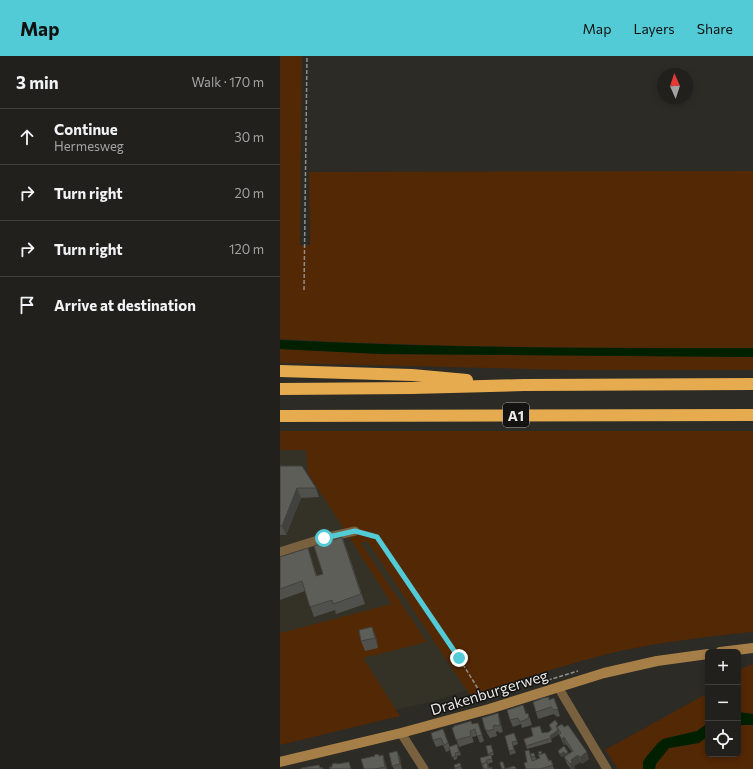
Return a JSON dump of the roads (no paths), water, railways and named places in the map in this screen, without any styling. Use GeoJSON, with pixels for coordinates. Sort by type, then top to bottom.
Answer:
{"type":"FeatureCollection","features":[{"type":"Feature","properties":{"kind":"highway","name":"A1"},"geometry":{"type":"LineString","coordinates":[[280,371],[412,375],[524,385]]}},
{"type":"Feature","properties":{"kind":"highway","name":"A1"},"geometry":{"type":"LineString","coordinates":[[280,389],[524,385],[753,384]]}},
{"type":"Feature","properties":{"kind":"highway","name":"A1"},"geometry":{"type":"LineString","coordinates":[[280,416],[753,415]]}},
{"type":"Feature","properties":{"kind":"main road"},"geometry":{"type":"LineString","coordinates":[[741,649],[753,648]]}},
{"type":"Feature","properties":{"kind":"main road","name":"Drakenburgerweg"},"geometry":{"type":"LineString","coordinates":[[280,762],[401,733],[489,709],[604,673],[657,661],[705,654]]}},
{"type":"Feature","properties":{"kind":"street"},"geometry":{"type":"LineString","coordinates":[[280,552],[324,538],[355,531]]}},
{"type":"Feature","properties":{"kind":"street"},"geometry":{"type":"LineString","coordinates":[[324,538],[333,548]]}},
{"type":"Feature","properties":{"kind":"street"},"geometry":{"type":"LineString","coordinates":[[558,687],[607,769]]}},
{"type":"Feature","properties":{"kind":"street"},"geometry":{"type":"LineString","coordinates":[[401,733],[424,769]]}}]}
